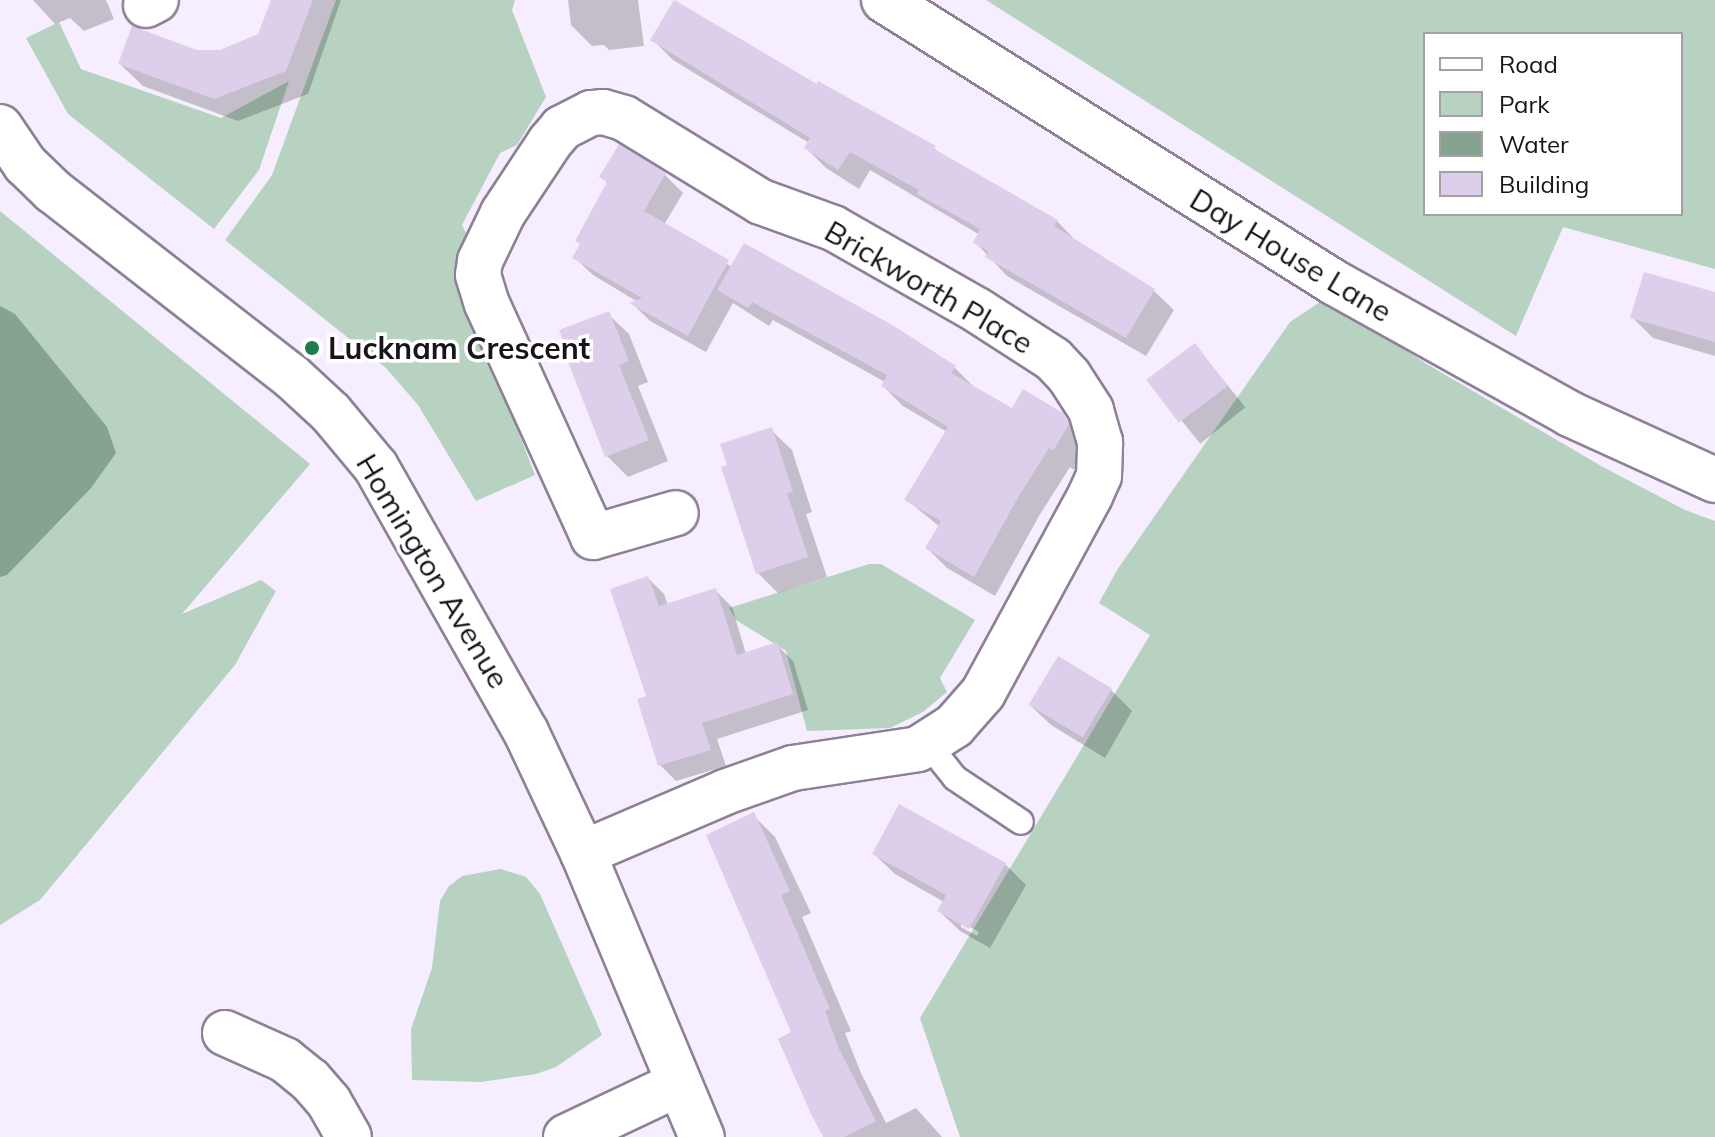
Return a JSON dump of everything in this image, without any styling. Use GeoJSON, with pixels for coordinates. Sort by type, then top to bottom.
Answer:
{"type":"FeatureCollection","features":[{"type":"Feature","properties":{"kind":"street","name":"Day House Lane"},"geometry":{"type":"LineString","coordinates":[[884,0],[1335,283],[1570,414],[1715,480]]}},
{"type":"Feature","properties":{"kind":"street","name":"Brickworth Place"},"geometry":{"type":"LineString","coordinates":[[583,853],[725,792],[793,768],[891,755],[928,744],[954,726],[983,693],[1090,496],[1101,460],[1091,410],[1069,376],[1053,359],[977,310],[833,228],[761,202],[624,118],[603,112],[591,113],[562,128],[550,142],[503,213],[480,261],[478,275],[487,304],[593,537],[676,513]]}},
{"type":"Feature","properties":{"kind":"street","name":"Homington Avenue"},"geometry":{"type":"LineString","coordinates":[[0,127],[25,164],[53,191],[291,376],[362,447],[388,486],[495,672],[583,853],[702,1137]]}},
{"type":"Feature","properties":{"kind":"street"},"geometry":{"type":"LineString","coordinates":[[225,1033],[285,1060],[310,1080],[329,1102],[349,1137]]}},
{"type":"Feature","properties":{"kind":"street"},"geometry":{"type":"LineString","coordinates":[[566,1137],[678,1084]]}},
{"type":"Feature","properties":{"kind":"lane"},"geometry":{"type":"LineString","coordinates":[[928,744],[955,778],[1021,822]]}},
{"type":"Feature","properties":{"kind":"green space"},"geometry":{"type":"Polygon","coordinates":[[[336,0],[515,0],[512,10],[546,97],[517,145],[500,153],[462,225],[472,245],[463,288],[535,475],[476,501],[418,405],[386,368],[225,240],[272,175],[336,0]]]}},
{"type":"Feature","properties":{"kind":"green space"},"geometry":{"type":"Polygon","coordinates":[[[986,0],[1715,0],[1715,269],[1563,227],[1516,336],[986,0]]]}},
{"type":"Feature","properties":{"kind":"green space"},"geometry":{"type":"Polygon","coordinates":[[[59,22],[81,69],[221,118],[289,81],[259,170],[214,229],[68,114],[26,38],[59,22]]]}},
{"type":"Feature","properties":{"kind":"green space"},"geometry":{"type":"Polygon","coordinates":[[[0,211],[310,464],[182,614],[261,580],[276,591],[235,665],[40,900],[0,925],[0,211]]]}},
{"type":"Feature","properties":{"kind":"green space"},"geometry":{"type":"Polygon","coordinates":[[[1320,302],[1342,307],[1425,363],[1603,467],[1685,510],[1715,521],[1715,1137],[960,1137],[920,1018],[1150,635],[1099,603],[1117,570],[1290,322],[1320,302]]]}},
{"type":"Feature","properties":{"kind":"green space"},"geometry":{"type":"Polygon","coordinates":[[[869,564],[881,564],[975,620],[940,678],[947,692],[923,712],[890,728],[807,731],[786,651],[736,620],[729,608],[869,564]]]}},
{"type":"Feature","properties":{"kind":"green space"},"geometry":{"type":"Polygon","coordinates":[[[501,869],[526,877],[540,894],[602,1035],[556,1067],[536,1074],[481,1082],[412,1080],[411,1029],[432,968],[440,901],[449,886],[462,876],[501,869]]]}},
{"type":"Feature","properties":{"kind":"water"},"geometry":{"type":"Polygon","coordinates":[[[0,306],[15,314],[107,427],[116,453],[91,488],[7,575],[0,577],[0,306]]]}},
{"type":"Feature","properties":{"kind":"building"},"geometry":{"type":"Polygon","coordinates":[[[271,0],[313,0],[286,71],[214,99],[118,64],[132,26],[197,50],[220,50],[258,34],[271,0]]]}},
{"type":"Feature","properties":{"kind":"building"},"geometry":{"type":"Polygon","coordinates":[[[674,0],[817,84],[818,81],[936,146],[934,149],[1058,220],[1054,226],[1155,289],[1126,338],[985,257],[988,251],[973,243],[980,229],[917,194],[919,190],[850,152],[838,170],[804,148],[810,138],[650,40],[674,0]]]}},
{"type":"Feature","properties":{"kind":"building"},"geometry":{"type":"Polygon","coordinates":[[[619,144],[666,173],[644,211],[729,260],[688,336],[629,303],[642,298],[572,258],[580,244],[575,241],[607,182],[599,177],[619,144]]]}},
{"type":"Feature","properties":{"kind":"building"},"geometry":{"type":"Polygon","coordinates":[[[744,243],[894,326],[956,366],[951,373],[1012,408],[1023,389],[1063,413],[1069,424],[1053,451],[1049,448],[1019,496],[974,577],[925,548],[941,521],[904,500],[948,427],[881,386],[887,375],[752,302],[748,308],[717,290],[744,243]]]}},
{"type":"Feature","properties":{"kind":"building"},"geometry":{"type":"Polygon","coordinates":[[[1644,272],[1715,292],[1715,342],[1630,318],[1644,272]]]}},
{"type":"Feature","properties":{"kind":"building"},"geometry":{"type":"Polygon","coordinates":[[[609,311],[629,361],[619,365],[649,440],[605,457],[562,346],[565,345],[559,330],[609,311]]]}},
{"type":"Feature","properties":{"kind":"building"},"geometry":{"type":"Polygon","coordinates":[[[1195,343],[1227,386],[1179,423],[1146,380],[1195,343]]]}},
{"type":"Feature","properties":{"kind":"building"},"geometry":{"type":"Polygon","coordinates":[[[772,427],[793,492],[787,493],[808,557],[756,574],[721,467],[727,465],[720,444],[772,427]]]}},
{"type":"Feature","properties":{"kind":"building"},"geometry":{"type":"Polygon","coordinates":[[[648,576],[659,606],[716,588],[737,655],[777,642],[793,694],[702,723],[711,750],[658,766],[637,699],[646,696],[610,589],[648,576]]]}},
{"type":"Feature","properties":{"kind":"building"},"geometry":{"type":"Polygon","coordinates":[[[1058,656],[1112,688],[1083,737],[1029,705],[1058,656]]]}},
{"type":"Feature","properties":{"kind":"building"},"geometry":{"type":"Polygon","coordinates":[[[899,804],[1006,863],[969,929],[937,911],[946,895],[872,854],[899,804]]]}},
{"type":"Feature","properties":{"kind":"building"},"geometry":{"type":"Polygon","coordinates":[[[754,812],[790,891],[781,895],[830,1009],[825,1011],[839,1049],[876,1121],[844,1137],[823,1137],[811,1114],[778,1039],[791,1032],[706,835],[754,812]]]}},
{"type":"Feature","properties":{"kind":"place","name":"Lucknam Crescent"},"geometry":{"type":"Point","coordinates":[312,348]}}]}
